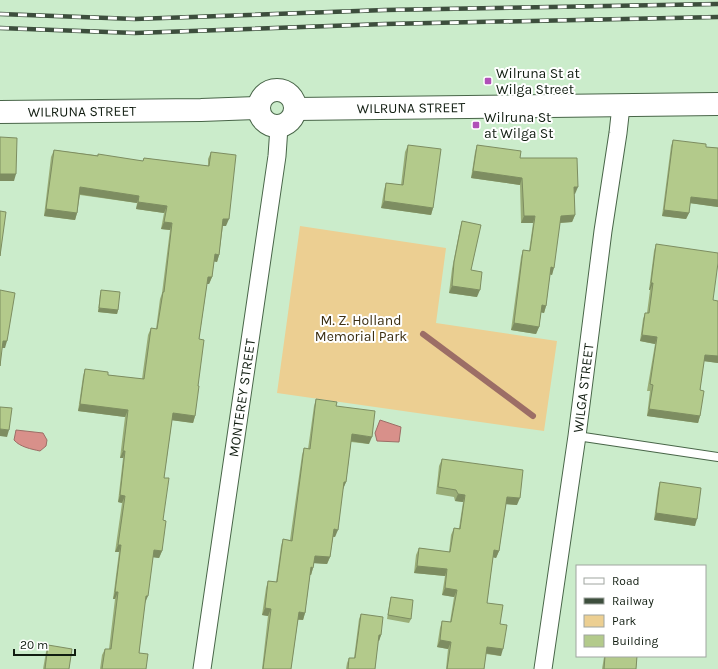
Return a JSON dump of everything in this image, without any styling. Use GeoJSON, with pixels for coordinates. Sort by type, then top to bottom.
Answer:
{"type":"FeatureCollection","features":[{"type":"Feature","properties":{"kind":"main road"},"geometry":{"type":"LineString","coordinates":[[278,90],[283,91],[291,97],[294,102],[295,109],[292,119],[285,125],[279,127],[267,124],[260,114],[259,108],[262,98],[268,93],[278,90]]}},
{"type":"Feature","properties":{"kind":"main road","name":"WILRUNA STREET"},"geometry":{"type":"LineString","coordinates":[[295,109],[718,104]]}},
{"type":"Feature","properties":{"kind":"main road","name":"WILRUNA STREET"},"geometry":{"type":"LineString","coordinates":[[0,112],[215,110],[259,108]]}},
{"type":"Feature","properties":{"kind":"street","name":"WILGA STREET"},"geometry":{"type":"LineString","coordinates":[[543,669],[577,436],[621,106]]}},
{"type":"Feature","properties":{"kind":"street","name":"MONTEREY STREET"},"geometry":{"type":"LineString","coordinates":[[202,669],[276,163],[279,127]]}},
{"type":"Feature","properties":{"kind":"lane"},"geometry":{"type":"LineString","coordinates":[[577,436],[718,457]]}},
{"type":"Feature","properties":{"kind":"green space","name":"M. Z. Holland Memorial Park"},"geometry":{"type":"Polygon","coordinates":[[[300,226],[446,248],[436,323],[557,341],[544,431],[277,393],[300,226]]]}},
{"type":"Feature","properties":{"kind":"shaded area"},"geometry":{"type":"Polygon","coordinates":[[[380,420],[401,427],[399,442],[377,441],[375,433],[380,420]]]}},
{"type":"Feature","properties":{"kind":"shaded area"},"geometry":{"type":"Polygon","coordinates":[[[16,430],[43,433],[47,440],[46,446],[40,451],[19,444],[14,440],[16,430]]]}},
{"type":"Feature","properties":{"kind":"building"},"geometry":{"type":"Polygon","coordinates":[[[0,137],[17,138],[16,174],[0,174],[0,137]]]}},
{"type":"Feature","properties":{"kind":"building"},"geometry":{"type":"Polygon","coordinates":[[[673,140],[706,144],[706,147],[718,148],[718,200],[691,197],[689,213],[664,210],[673,140]]]}},
{"type":"Feature","properties":{"kind":"building"},"geometry":{"type":"Polygon","coordinates":[[[408,145],[441,149],[433,208],[384,201],[386,183],[403,185],[408,145]]]}},
{"type":"Feature","properties":{"kind":"building"},"geometry":{"type":"Polygon","coordinates":[[[477,145],[521,151],[520,158],[577,158],[578,187],[574,187],[575,215],[561,216],[554,268],[551,267],[546,306],[542,305],[539,327],[514,323],[523,250],[530,251],[535,216],[524,216],[522,178],[473,171],[477,145]]]}},
{"type":"Feature","properties":{"kind":"building"},"geometry":{"type":"Polygon","coordinates":[[[54,150],[98,156],[98,154],[143,161],[144,158],[209,166],[211,152],[236,155],[229,219],[223,219],[219,255],[215,254],[212,277],[208,277],[199,339],[204,340],[195,416],[173,413],[164,478],[169,478],[163,520],[166,521],[162,551],[154,550],[148,596],[146,596],[139,653],[148,654],[146,669],[102,669],[105,649],[111,649],[118,592],[115,592],[121,545],[118,545],[125,496],[120,495],[128,410],[80,404],[85,369],[108,372],[108,375],[144,379],[151,328],[157,329],[164,292],[172,223],[164,222],[167,206],[138,202],[139,196],[80,187],[77,213],[46,209],[54,150]]]}},
{"type":"Feature","properties":{"kind":"building"},"geometry":{"type":"Polygon","coordinates":[[[0,211],[6,212],[0,256],[0,211]]]}},
{"type":"Feature","properties":{"kind":"building"},"geometry":{"type":"Polygon","coordinates":[[[462,221],[481,225],[471,270],[482,272],[480,290],[452,286],[454,262],[462,221]]]}},
{"type":"Feature","properties":{"kind":"building"},"geometry":{"type":"Polygon","coordinates":[[[656,244],[718,253],[713,300],[718,301],[718,356],[705,355],[700,390],[704,391],[700,416],[649,409],[653,385],[650,384],[657,337],[642,335],[645,313],[649,313],[656,244]]]}},
{"type":"Feature","properties":{"kind":"building"},"geometry":{"type":"Polygon","coordinates":[[[0,290],[15,293],[7,341],[3,341],[0,366],[0,290]]]}},
{"type":"Feature","properties":{"kind":"building"},"geometry":{"type":"Polygon","coordinates":[[[101,290],[120,292],[118,310],[99,308],[101,290]]]}},
{"type":"Feature","properties":{"kind":"building"},"geometry":{"type":"Polygon","coordinates":[[[316,399],[337,402],[336,406],[375,411],[372,437],[352,434],[338,530],[334,529],[330,557],[315,556],[313,568],[311,567],[305,613],[299,612],[291,669],[263,669],[271,609],[265,608],[268,581],[277,582],[283,539],[292,541],[304,448],[310,449],[316,399]]]}},
{"type":"Feature","properties":{"kind":"building"},"geometry":{"type":"Polygon","coordinates":[[[0,407],[12,408],[9,430],[0,429],[0,407]]]}},
{"type":"Feature","properties":{"kind":"building"},"geometry":{"type":"Polygon","coordinates":[[[442,459],[523,470],[520,498],[507,497],[499,551],[494,550],[487,603],[503,605],[500,624],[507,625],[503,649],[487,647],[484,669],[447,669],[451,642],[440,640],[442,621],[451,622],[457,590],[445,588],[447,569],[417,566],[419,548],[450,552],[454,528],[460,529],[465,495],[458,494],[456,490],[438,487],[442,459]]]}},
{"type":"Feature","properties":{"kind":"building"},"geometry":{"type":"Polygon","coordinates":[[[660,482],[701,488],[697,519],[656,513],[660,482]]]}},
{"type":"Feature","properties":{"kind":"building"},"geometry":{"type":"Polygon","coordinates":[[[391,597],[413,600],[411,619],[388,615],[391,597]]]}},
{"type":"Feature","properties":{"kind":"building"},"geometry":{"type":"Polygon","coordinates":[[[361,614],[383,617],[381,635],[379,635],[375,669],[348,669],[349,658],[355,658],[361,614]]]}},
{"type":"Feature","properties":{"kind":"building"},"geometry":{"type":"Polygon","coordinates":[[[48,645],[72,649],[69,669],[45,669],[48,645]]]}},
{"type":"Feature","properties":{"kind":"building"},"geometry":{"type":"Polygon","coordinates":[[[605,657],[637,657],[636,669],[604,669],[605,657]]]}},
{"type":"Feature","properties":{"kind":"waterway"},"geometry":{"type":"LineString","coordinates":[[423,334],[533,416]]}},
{"type":"Feature","properties":{"kind":"railway"},"geometry":{"type":"LineString","coordinates":[[0,14],[135,19],[385,10],[718,4]]}},
{"type":"Feature","properties":{"kind":"railway"},"geometry":{"type":"LineString","coordinates":[[0,28],[135,33],[385,24],[718,17]]}},
{"type":"Feature","properties":{"kind":"place","name":"Wilruna St at Wilga Street"},"geometry":{"type":"Point","coordinates":[488,81]}},
{"type":"Feature","properties":{"kind":"place","name":"Wilruna St at Wilga St"},"geometry":{"type":"Point","coordinates":[476,125]}}]}
